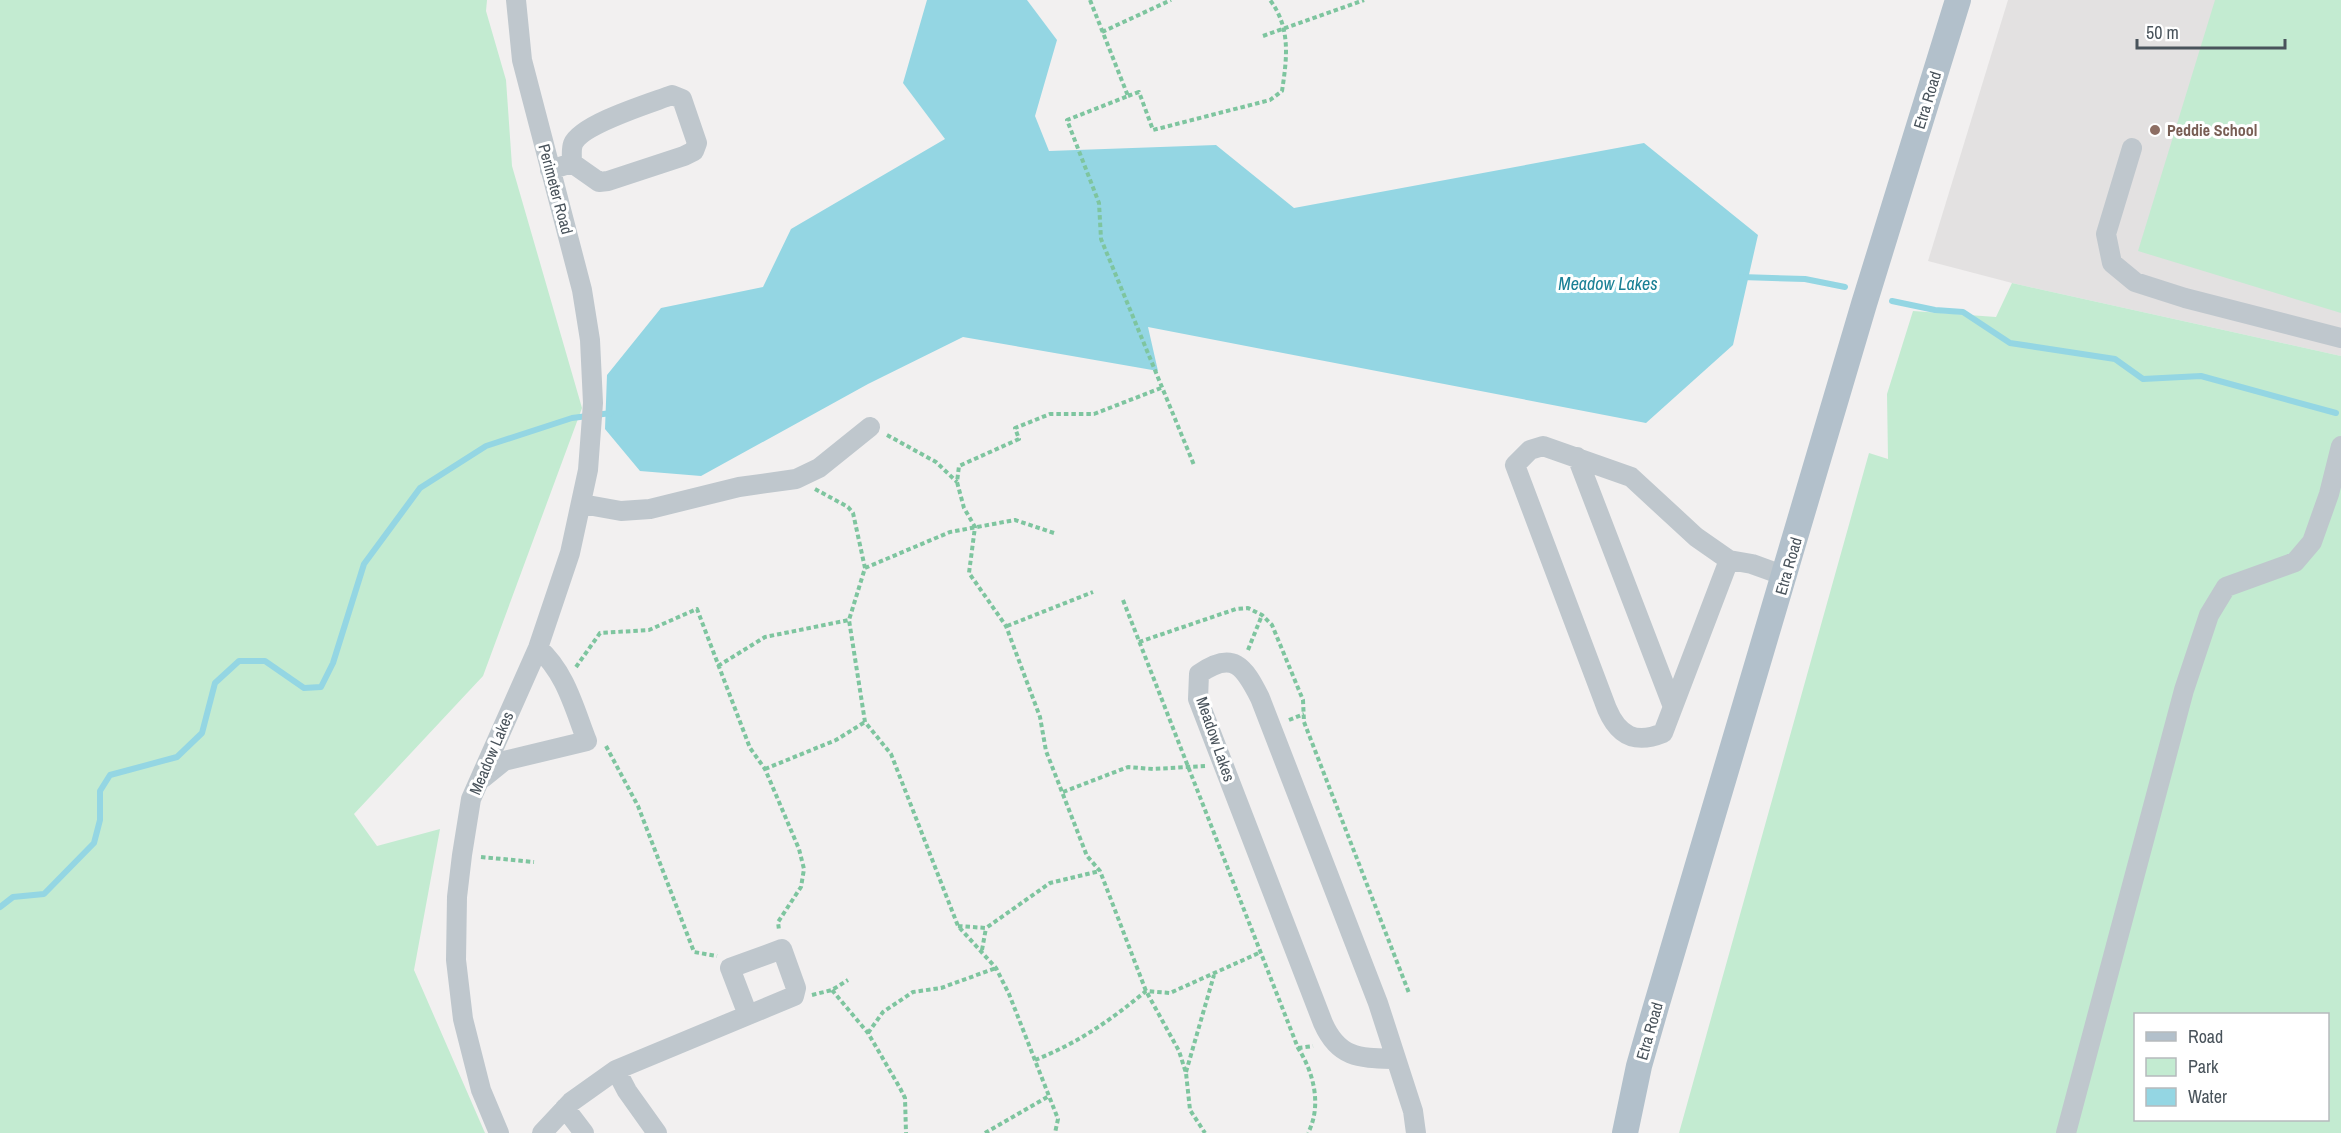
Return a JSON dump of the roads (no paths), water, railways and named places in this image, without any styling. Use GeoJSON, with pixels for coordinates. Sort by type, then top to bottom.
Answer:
{"type":"FeatureCollection","features":[{"type":"Feature","properties":{"kind":"main road","name":"Etra Road"},"geometry":{"type":"LineString","coordinates":[[1625,1133],[1645,1043],[1864,304],[1958,0]]}},
{"type":"Feature","properties":{"kind":"street","name":"Perimeter Road"},"geometry":{"type":"LineString","coordinates":[[516,0],[522,60],[582,290],[590,340],[593,379]]}},
{"type":"Feature","properties":{"kind":"street"},"geometry":{"type":"LineString","coordinates":[[672,95],[682,99],[697,143],[694,151],[608,181],[598,182],[572,163],[573,144],[581,135],[602,121],[672,95]]}},
{"type":"Feature","properties":{"kind":"street"},"geometry":{"type":"LineString","coordinates":[[2132,148],[2106,234],[2112,263],[2135,282],[2185,298],[2341,338]]}},
{"type":"Feature","properties":{"kind":"street"},"geometry":{"type":"LineString","coordinates":[[550,170],[572,163]]}},
{"type":"Feature","properties":{"kind":"street","name":"Meadow Lakes"},"geometry":{"type":"LineString","coordinates":[[500,1133],[481,1090],[463,1019],[456,960],[457,897],[462,855],[471,800],[538,648],[570,553],[582,504],[591,429],[593,379]]}},
{"type":"Feature","properties":{"kind":"street"},"geometry":{"type":"LineString","coordinates":[[582,504],[621,511],[650,509],[727,489],[796,479],[819,468],[870,427]]}},
{"type":"Feature","properties":{"kind":"street"},"geometry":{"type":"LineString","coordinates":[[1730,560],[1663,733],[1646,740],[1626,734],[1614,725],[1515,465],[1530,450],[1543,446],[1631,477],[1696,537],[1730,560],[1752,564],[1785,576]]}},
{"type":"Feature","properties":{"kind":"street"},"geometry":{"type":"LineString","coordinates":[[2066,1133],[2184,690],[2209,615],[2226,587],[2295,562],[2312,542],[2329,494],[2341,446]]}},
{"type":"Feature","properties":{"kind":"street"},"geometry":{"type":"LineString","coordinates":[[1577,457],[1673,707]]}},
{"type":"Feature","properties":{"kind":"street"},"geometry":{"type":"LineString","coordinates":[[481,780],[504,761],[587,741],[561,674],[554,662],[538,648]]}},
{"type":"Feature","properties":{"kind":"street","name":"Meadow Lakes"},"geometry":{"type":"LineString","coordinates":[[1215,663],[1229,663],[1241,668],[1248,675],[1260,698],[1378,1003],[1396,1059],[1366,1058],[1332,1043],[1198,699],[1199,674],[1215,663]]}},
{"type":"Feature","properties":{"kind":"street"},"geometry":{"type":"LineString","coordinates":[[542,1133],[565,1108],[616,1070],[794,996],[796,988],[782,949],[730,968],[748,1015]]}},
{"type":"Feature","properties":{"kind":"street"},"geometry":{"type":"LineString","coordinates":[[1396,1059],[1413,1111],[1416,1133]]}},
{"type":"Feature","properties":{"kind":"street"},"geometry":{"type":"LineString","coordinates":[[616,1070],[627,1091],[657,1133]]}},
{"type":"Feature","properties":{"kind":"street"},"geometry":{"type":"LineString","coordinates":[[565,1108],[584,1133]]}},
{"type":"Feature","properties":{"kind":"water","name":"Meadow Lakes"},"geometry":{"type":"Polygon","coordinates":[[[927,0],[1027,0],[1057,40],[1035,116],[1049,151],[1216,145],[1294,208],[1644,143],[1758,235],[1733,345],[1646,423],[1148,327],[1158,371],[963,337],[868,384],[701,476],[640,471],[605,429],[607,375],[661,308],[763,287],[791,229],[945,139],[903,83],[927,0]]]}},
{"type":"Feature","properties":{"kind":"waterway"},"geometry":{"type":"LineString","coordinates":[[1741,277],[1805,279],[1845,287]]}},
{"type":"Feature","properties":{"kind":"waterway"},"geometry":{"type":"LineString","coordinates":[[1892,301],[1935,310],[1963,312],[2010,343],[2115,359],[2143,379],[2201,376],[2336,413]]}},
{"type":"Feature","properties":{"kind":"waterway"},"geometry":{"type":"LineString","coordinates":[[0,907],[13,897],[44,894],[94,843],[100,820],[100,791],[110,775],[177,757],[202,733],[215,683],[239,661],[265,661],[304,688],[321,687],[333,663],[364,564],[420,488],[486,446],[572,418],[611,413]]}},
{"type":"Feature","properties":{"kind":"place","name":"Peddie School"},"geometry":{"type":"Point","coordinates":[2155,130]}}]}
